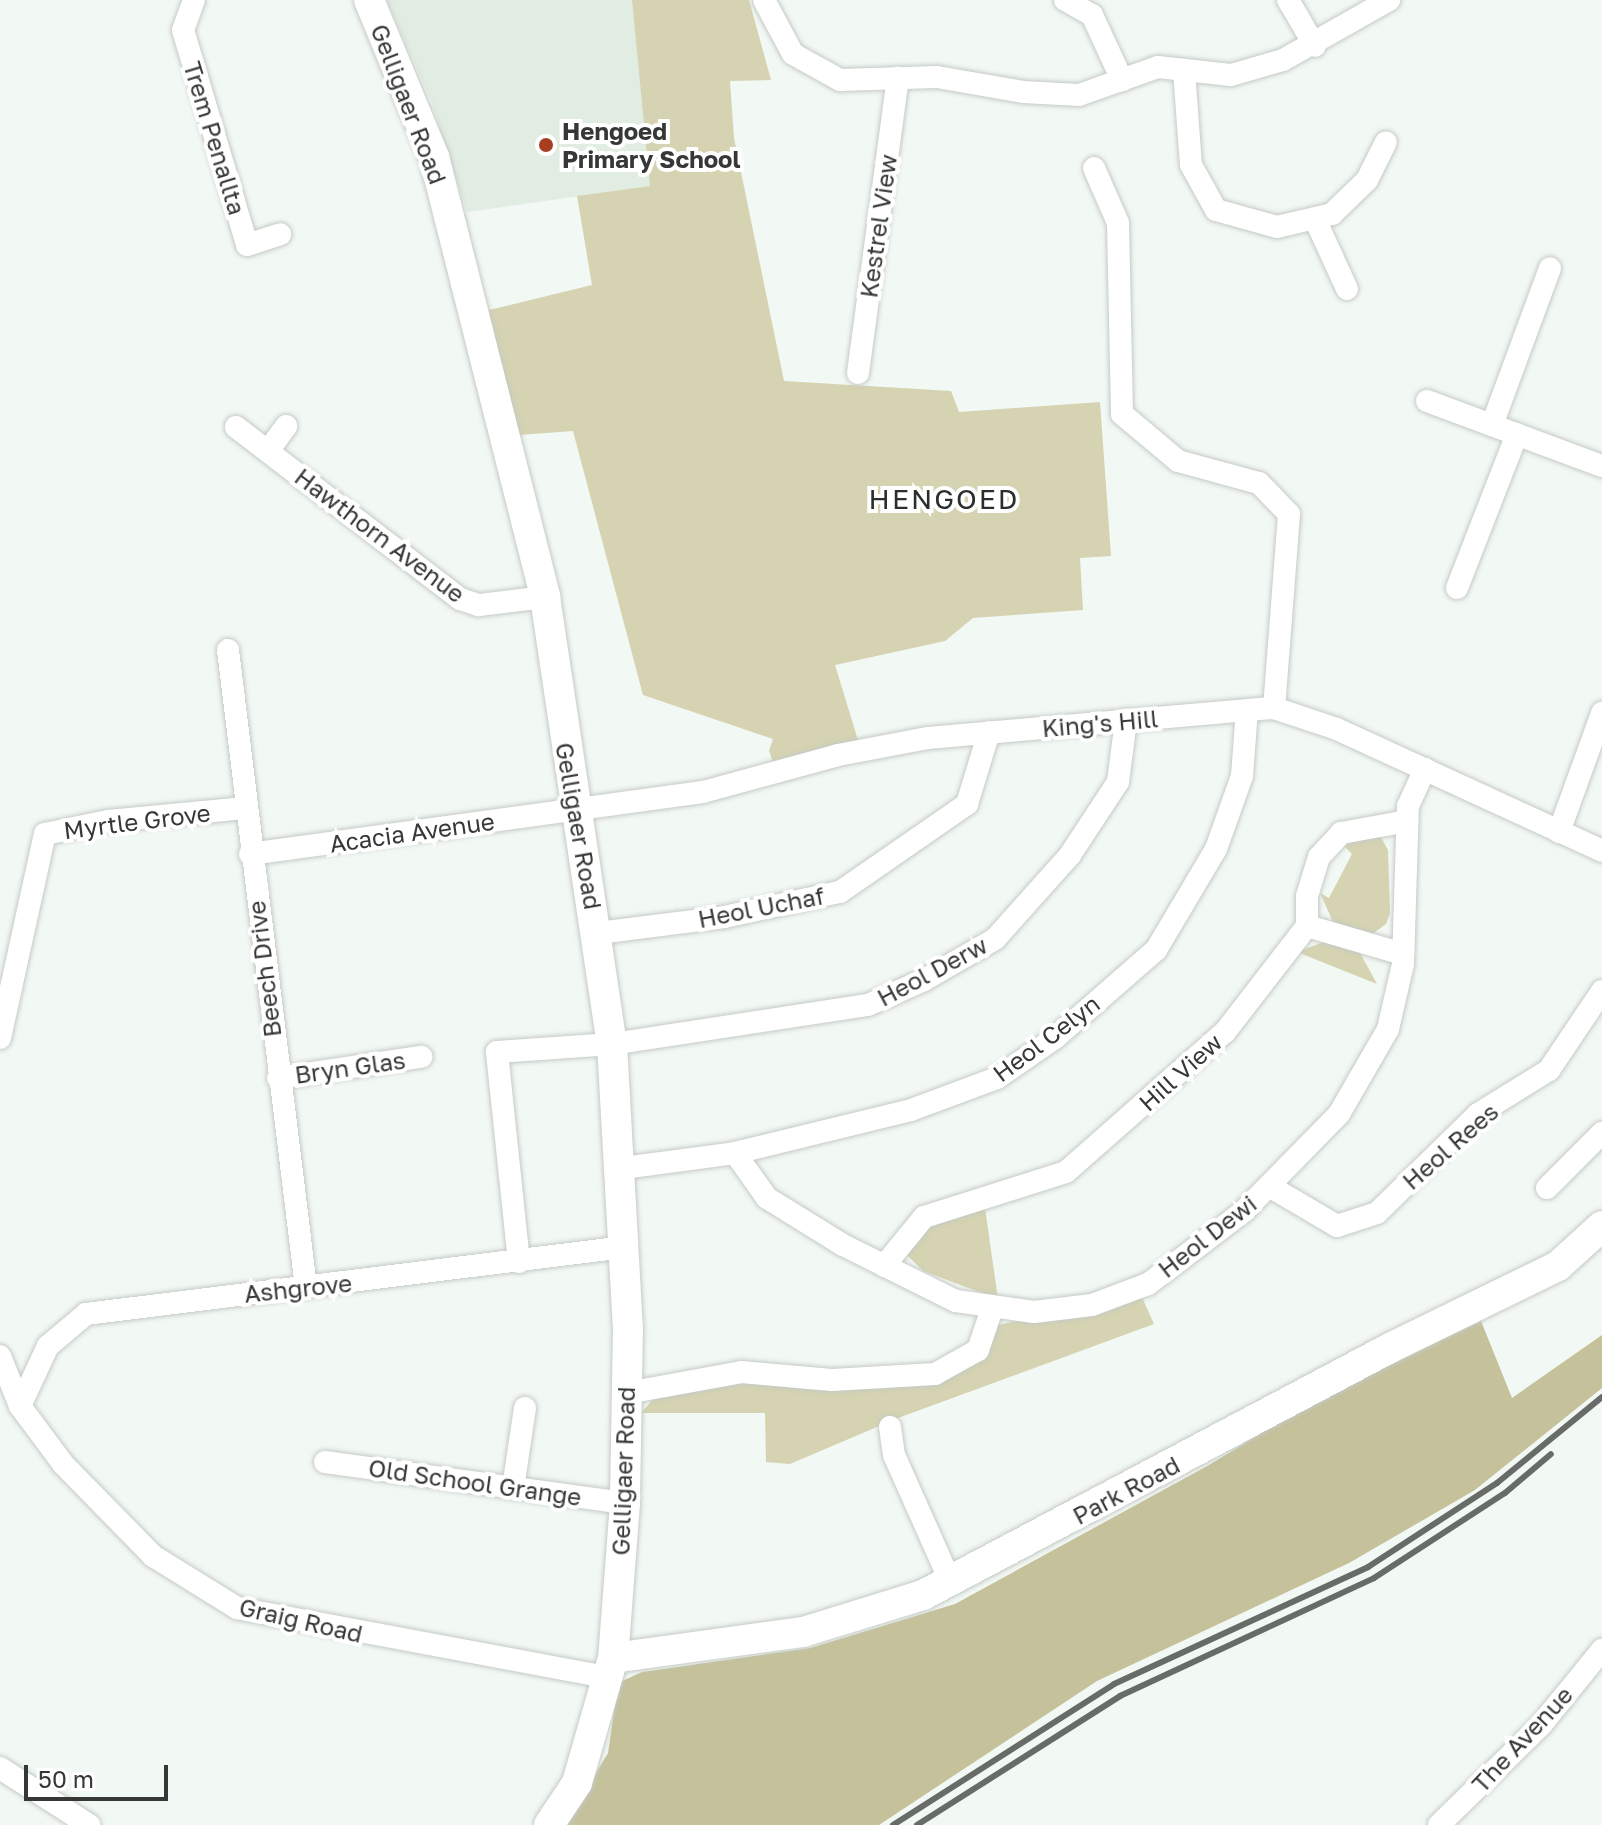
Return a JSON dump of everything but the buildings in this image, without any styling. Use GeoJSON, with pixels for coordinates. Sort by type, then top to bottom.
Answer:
{"type":"FeatureCollection","features":[{"type":"Feature","properties":{"kind":"street","name":"Trem Penallta"},"geometry":{"type":"LineString","coordinates":[[194,0],[183,30],[247,245],[280,234]]}},
{"type":"Feature","properties":{"kind":"street","name":"Gelligaer Road"},"geometry":{"type":"LineString","coordinates":[[369,0],[434,157],[545,597],[574,808],[598,933],[612,1044],[623,1168],[627,1393],[625,1503],[612,1668],[577,1783],[549,1825]]}},
{"type":"Feature","properties":{"kind":"street"},"geometry":{"type":"LineString","coordinates":[[764,0],[793,54],[840,80],[937,77],[1023,92],[1079,95],[1158,67],[1231,75],[1315,46],[1389,0]]}},
{"type":"Feature","properties":{"kind":"street"},"geometry":{"type":"LineString","coordinates":[[1065,0],[1092,15],[1122,80]]}},
{"type":"Feature","properties":{"kind":"street"},"geometry":{"type":"LineString","coordinates":[[1288,0],[1315,46]]}},
{"type":"Feature","properties":{"kind":"street"},"geometry":{"type":"LineString","coordinates":[[1184,70],[1191,165],[1216,210],[1277,227],[1332,214],[1367,180],[1386,142]]}},
{"type":"Feature","properties":{"kind":"street","name":"Kestrel View"},"geometry":{"type":"LineString","coordinates":[[858,373],[898,78]]}},
{"type":"Feature","properties":{"kind":"street"},"geometry":{"type":"LineString","coordinates":[[1094,168],[1118,223],[1122,414],[1178,461],[1259,483],[1289,514],[1274,708]]}},
{"type":"Feature","properties":{"kind":"street"},"geometry":{"type":"LineString","coordinates":[[1315,219],[1347,289]]}},
{"type":"Feature","properties":{"kind":"street"},"geometry":{"type":"LineString","coordinates":[[1492,425],[1550,268]]}},
{"type":"Feature","properties":{"kind":"street"},"geometry":{"type":"LineString","coordinates":[[1427,401],[1602,466]]}},
{"type":"Feature","properties":{"kind":"street"},"geometry":{"type":"LineString","coordinates":[[268,451],[286,426]]}},
{"type":"Feature","properties":{"kind":"street","name":"Hawthorn Avenue"},"geometry":{"type":"LineString","coordinates":[[236,427],[460,599],[479,605],[545,597]]}},
{"type":"Feature","properties":{"kind":"street"},"geometry":{"type":"LineString","coordinates":[[1457,588],[1517,434]]}},
{"type":"Feature","properties":{"kind":"street","name":"Beech Drive"},"geometry":{"type":"LineString","coordinates":[[228,650],[250,854],[306,1287]]}},
{"type":"Feature","properties":{"kind":"street","name":"King's Hill"},"geometry":{"type":"LineString","coordinates":[[574,808],[703,792],[838,755],[989,732],[1274,708],[1337,729],[1602,851]]}},
{"type":"Feature","properties":{"kind":"street","name":"Heol Celyn"},"geometry":{"type":"LineString","coordinates":[[623,1168],[735,1153],[911,1110],[997,1078],[1055,1038],[1156,950],[1216,849],[1242,776],[1247,710]]}},
{"type":"Feature","properties":{"kind":"street"},"geometry":{"type":"LineString","coordinates":[[1559,832],[1602,713]]}},
{"type":"Feature","properties":{"kind":"street","name":"Heol Derw"},"geometry":{"type":"LineString","coordinates":[[519,1262],[497,1052],[612,1044],[868,1005],[995,939],[1070,855],[1118,782],[1126,720]]}},
{"type":"Feature","properties":{"kind":"street","name":"Heol Uchaf"},"geometry":{"type":"LineString","coordinates":[[598,933],[724,917],[840,892],[967,804],[989,732]]}},
{"type":"Feature","properties":{"kind":"street","name":"Heol Dewi"},"geometry":{"type":"LineString","coordinates":[[735,1153],[767,1198],[884,1266],[956,1301],[1034,1312],[1092,1305],[1148,1284],[1269,1186],[1339,1114],[1388,1029],[1403,954],[1408,806],[1425,769]]}},
{"type":"Feature","properties":{"kind":"street","name":"Myrtle Grove"},"geometry":{"type":"LineString","coordinates":[[0,1038],[45,834],[108,821],[245,808]]}},
{"type":"Feature","properties":{"kind":"street","name":"Acacia Avenue"},"geometry":{"type":"LineString","coordinates":[[250,854],[574,808]]}},
{"type":"Feature","properties":{"kind":"street"},"geometry":{"type":"LineString","coordinates":[[1403,954],[1307,926],[1307,896],[1319,857],[1341,833],[1407,821]]}},
{"type":"Feature","properties":{"kind":"street","name":"Hill View"},"geometry":{"type":"LineString","coordinates":[[884,1266],[924,1217],[1066,1172],[1225,1032],[1307,926]]}},
{"type":"Feature","properties":{"kind":"street","name":"Heol Rees"},"geometry":{"type":"LineString","coordinates":[[1269,1186],[1337,1226],[1377,1213],[1478,1114],[1549,1070],[1602,991]]}},
{"type":"Feature","properties":{"kind":"street","name":"Bryn Glas"},"geometry":{"type":"LineString","coordinates":[[278,1078],[421,1057]]}},
{"type":"Feature","properties":{"kind":"street"},"geometry":{"type":"LineString","coordinates":[[1547,1188],[1602,1133]]}},
{"type":"Feature","properties":{"kind":"street","name":"Park Road"},"geometry":{"type":"LineString","coordinates":[[612,1668],[803,1632],[951,1583],[1390,1348],[1558,1266],[1602,1226]]}},
{"type":"Feature","properties":{"kind":"street","name":"Ashgrove"},"geometry":{"type":"LineString","coordinates":[[20,1406],[48,1346],[86,1314],[625,1247]]}},
{"type":"Feature","properties":{"kind":"street"},"geometry":{"type":"LineString","coordinates":[[627,1393],[741,1372],[832,1380],[935,1374],[978,1350],[993,1306]]}},
{"type":"Feature","properties":{"kind":"street"},"geometry":{"type":"LineString","coordinates":[[0,1356],[20,1406]]}},
{"type":"Feature","properties":{"kind":"street","name":"Graig Road"},"geometry":{"type":"LineString","coordinates":[[20,1406],[63,1464],[153,1556],[237,1608],[389,1640],[612,1668]]}},
{"type":"Feature","properties":{"kind":"street"},"geometry":{"type":"LineString","coordinates":[[513,1488],[525,1408]]}},
{"type":"Feature","properties":{"kind":"street"},"geometry":{"type":"LineString","coordinates":[[890,1427],[894,1455],[951,1583]]}},
{"type":"Feature","properties":{"kind":"street","name":"Old School Grange"},"geometry":{"type":"LineString","coordinates":[[325,1462],[625,1503]]}},
{"type":"Feature","properties":{"kind":"street","name":"The Avenue"},"geometry":{"type":"LineString","coordinates":[[1439,1825],[1541,1725],[1602,1650]]}},
{"type":"Feature","properties":{"kind":"street"},"geometry":{"type":"LineString","coordinates":[[0,1768],[89,1825]]}},
{"type":"Feature","properties":{"kind":"shaded area","name":"Hengoed Primary School"},"geometry":{"type":"Polygon","coordinates":[[[387,0],[632,0],[651,186],[467,212],[432,103],[387,0]]]}},
{"type":"Feature","properties":{"kind":"shaded area"},"geometry":{"type":"Polygon","coordinates":[[[632,0],[749,0],[771,80],[730,81],[734,138],[784,381],[951,391],[959,412],[1100,402],[1111,556],[1080,558],[1083,610],[973,618],[945,641],[835,665],[858,740],[775,767],[769,751],[773,739],[643,695],[573,431],[519,435],[485,311],[592,285],[577,196],[650,186],[632,0]]]}},
{"type":"Feature","properties":{"kind":"shaded area"},"geometry":{"type":"Polygon","coordinates":[[[1378,832],[1388,850],[1390,913],[1386,924],[1371,935],[1335,926],[1320,893],[1329,898],[1352,854],[1344,846],[1378,832]]]}},
{"type":"Feature","properties":{"kind":"shaded area"},"geometry":{"type":"Polygon","coordinates":[[[1329,940],[1359,951],[1377,984],[1297,952],[1329,940]]]}},
{"type":"Feature","properties":{"kind":"shaded area"},"geometry":{"type":"Polygon","coordinates":[[[984,1201],[998,1299],[923,1271],[906,1254],[920,1226],[984,1201]]]}},
{"type":"Feature","properties":{"kind":"shaded area"},"geometry":{"type":"Polygon","coordinates":[[[1141,1295],[1154,1324],[898,1418],[790,1464],[766,1462],[765,1413],[641,1413],[655,1397],[716,1380],[935,1377],[998,1325],[1141,1295]]]}},
{"type":"Feature","properties":{"kind":"shaded area"},"geometry":{"type":"Polygon","coordinates":[[[1481,1321],[1512,1398],[1602,1335],[1602,1388],[1475,1490],[1349,1563],[1097,1681],[879,1825],[565,1825],[608,1753],[618,1683],[642,1672],[810,1648],[955,1604],[1209,1465],[1302,1408],[1481,1321]]]}},
{"type":"Feature","properties":{"kind":"railway"},"geometry":{"type":"LineString","coordinates":[[893,1825],[1114,1684],[1368,1567],[1497,1483],[1602,1397]]}},
{"type":"Feature","properties":{"kind":"railway"},"geometry":{"type":"LineString","coordinates":[[917,1825],[1120,1696],[1374,1578],[1505,1493],[1551,1454]]}},
{"type":"Feature","properties":{"kind":"place","name":"Hengoed Primary School"},"geometry":{"type":"Point","coordinates":[546,145]}},
{"type":"Feature","properties":{"kind":"district","name":"HENGOED"},"geometry":{"type":"Point","coordinates":[944,499]}}]}
